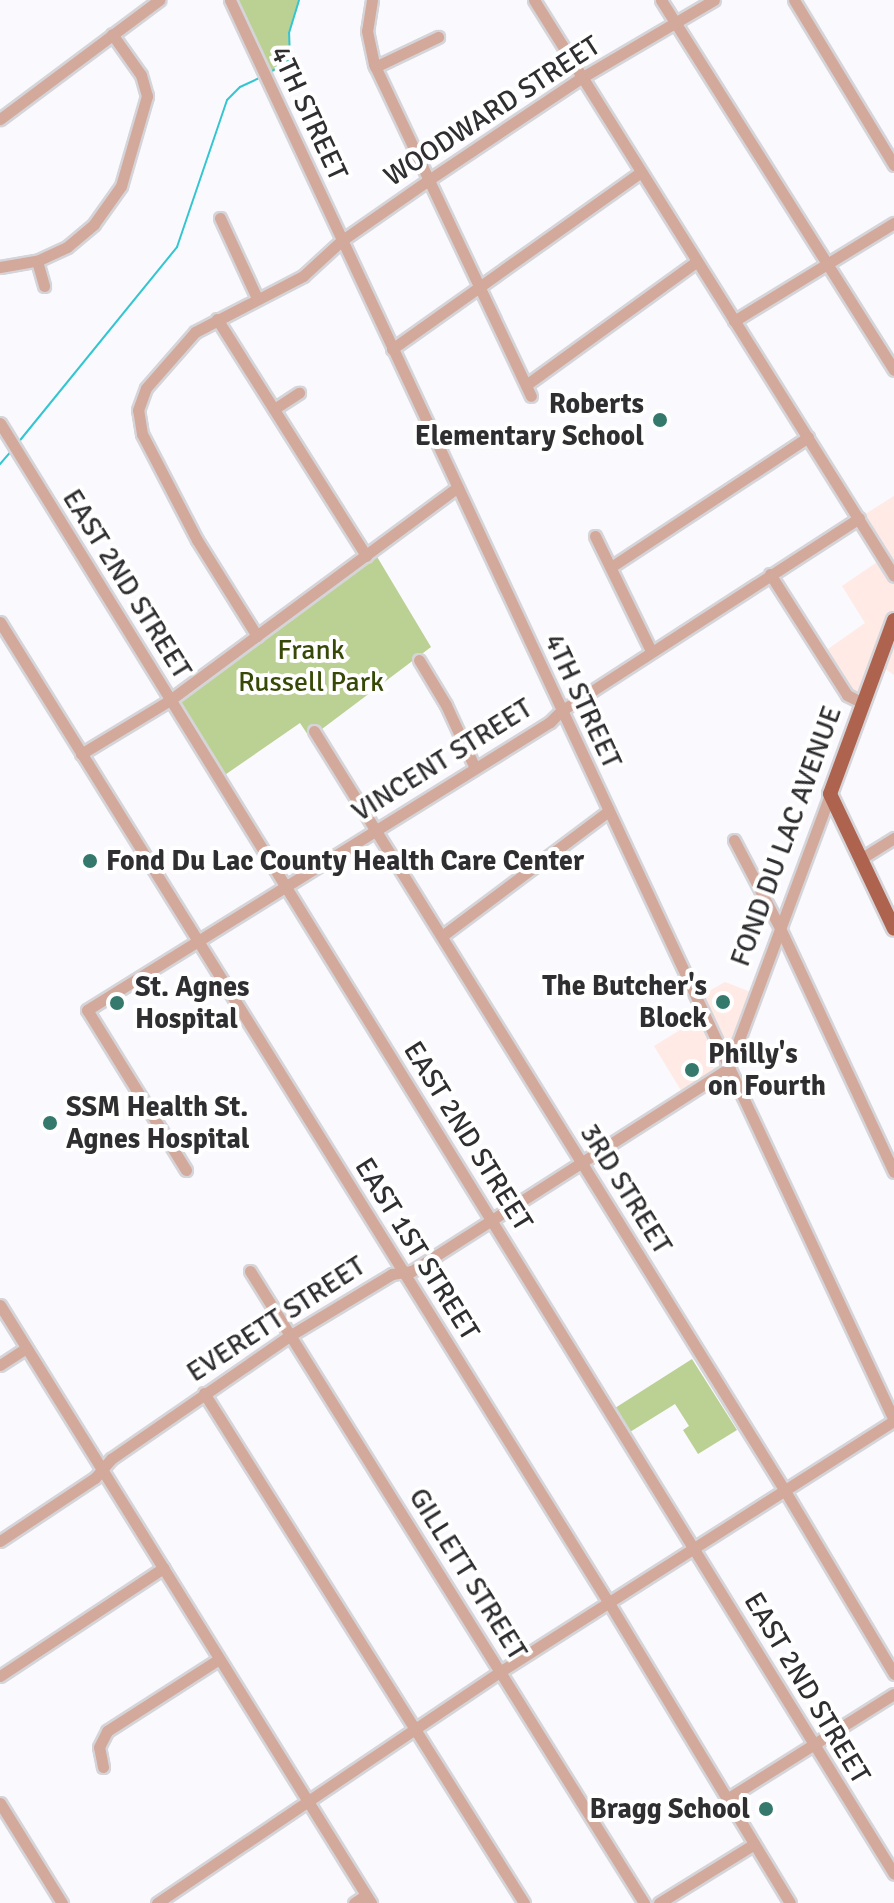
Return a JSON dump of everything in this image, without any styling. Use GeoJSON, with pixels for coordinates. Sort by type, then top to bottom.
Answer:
{"type":"FeatureCollection","features":[{"type":"Feature","properties":{"kind":"main road","name":"FOND DU LAC AVENUE"},"geometry":{"type":"LineString","coordinates":[[830,794],[894,620]]}},
{"type":"Feature","properties":{"kind":"main road"},"geometry":{"type":"LineString","coordinates":[[830,794],[894,929]]}},
{"type":"Feature","properties":{"kind":"street"},"geometry":{"type":"LineString","coordinates":[[0,119],[159,0]]}},
{"type":"Feature","properties":{"kind":"street","name":"4TH STREET"},"geometry":{"type":"LineString","coordinates":[[230,0],[894,1421]]}},
{"type":"Feature","properties":{"kind":"street"},"geometry":{"type":"LineString","coordinates":[[372,0],[367,31],[375,67],[528,391],[697,261]]}},
{"type":"Feature","properties":{"kind":"street"},"geometry":{"type":"LineString","coordinates":[[534,0],[894,576]]}},
{"type":"Feature","properties":{"kind":"street"},"geometry":{"type":"LineString","coordinates":[[661,0],[894,370]]}},
{"type":"Feature","properties":{"kind":"street","name":"WOODWARD STREET"},"geometry":{"type":"LineString","coordinates":[[257,636],[197,540],[138,420],[140,398],[155,376],[187,338],[217,319],[303,276],[341,241],[427,181],[581,78],[714,0]]}},
{"type":"Feature","properties":{"kind":"street"},"geometry":{"type":"LineString","coordinates":[[794,0],[894,165]]}},
{"type":"Feature","properties":{"kind":"street"},"geometry":{"type":"LineString","coordinates":[[0,267],[37,261],[63,250],[86,232],[112,201],[124,176],[145,108],[146,88],[140,73],[112,34]]}},
{"type":"Feature","properties":{"kind":"street"},"geometry":{"type":"LineString","coordinates":[[375,67],[438,37]]}},
{"type":"Feature","properties":{"kind":"street"},"geometry":{"type":"LineString","coordinates":[[392,349],[641,172]]}},
{"type":"Feature","properties":{"kind":"street"},"geometry":{"type":"LineString","coordinates":[[220,218],[257,298]]}},
{"type":"Feature","properties":{"kind":"street"},"geometry":{"type":"LineString","coordinates":[[734,321],[894,223]]}},
{"type":"Feature","properties":{"kind":"street"},"geometry":{"type":"LineString","coordinates":[[37,261],[44,286]]}},
{"type":"Feature","properties":{"kind":"street"},"geometry":{"type":"LineString","coordinates":[[217,319],[366,556]]}},
{"type":"Feature","properties":{"kind":"street"},"geometry":{"type":"LineString","coordinates":[[274,409],[299,393]]}},
{"type":"Feature","properties":{"kind":"street","name":"EAST 2ND STREET"},"geometry":{"type":"LineString","coordinates":[[0,423],[894,1874]]}},
{"type":"Feature","properties":{"kind":"street"},"geometry":{"type":"LineString","coordinates":[[611,567],[808,437]]}},
{"type":"Feature","properties":{"kind":"street"},"geometry":{"type":"LineString","coordinates":[[81,754],[170,700],[457,488]]}},
{"type":"Feature","properties":{"kind":"street","name":"VINCENT STREET"},"geometry":{"type":"LineString","coordinates":[[186,1170],[87,1010],[550,722],[561,711],[651,651],[859,518]]}},
{"type":"Feature","properties":{"kind":"street"},"geometry":{"type":"LineString","coordinates":[[595,536],[651,651]]}},
{"type":"Feature","properties":{"kind":"street"},"geometry":{"type":"LineString","coordinates":[[770,574],[847,695],[863,703]]}},
{"type":"Feature","properties":{"kind":"street","name":"EAST 1ST STREET"},"geometry":{"type":"LineString","coordinates":[[0,622],[609,1603],[790,1903]]}},
{"type":"Feature","properties":{"kind":"street"},"geometry":{"type":"LineString","coordinates":[[419,660],[446,705],[475,768]]}},
{"type":"Feature","properties":{"kind":"street","name":"3RD STREET"},"geometry":{"type":"LineString","coordinates":[[314,731],[785,1491],[894,1674]]}},
{"type":"Feature","properties":{"kind":"street","name":"FOND DU LAC AVENUE"},"geometry":{"type":"LineString","coordinates":[[728,1069],[780,928],[806,868],[830,794]]}},
{"type":"Feature","properties":{"kind":"street"},"geometry":{"type":"LineString","coordinates":[[442,936],[607,812]]}},
{"type":"Feature","properties":{"kind":"street"},"geometry":{"type":"LineString","coordinates":[[862,858],[894,838]]}},
{"type":"Feature","properties":{"kind":"street"},"geometry":{"type":"LineString","coordinates":[[734,840],[780,928],[894,1172]]}},
{"type":"Feature","properties":{"kind":"street"},"geometry":{"type":"LineString","coordinates":[[711,1033],[729,1037],[744,1025]]}},
{"type":"Feature","properties":{"kind":"street","name":"EVERETT STREET"},"geometry":{"type":"LineString","coordinates":[[0,1541],[102,1470],[111,1459],[204,1393],[291,1335],[403,1271],[412,1271],[728,1069]]}},
{"type":"Feature","properties":{"kind":"street","name":"GILLETT STREET"},"geometry":{"type":"LineString","coordinates":[[250,1271],[644,1903]]}},
{"type":"Feature","properties":{"kind":"street"},"geometry":{"type":"LineString","coordinates":[[0,1305],[368,1899],[354,1903]]}},
{"type":"Feature","properties":{"kind":"street"},"geometry":{"type":"LineString","coordinates":[[0,1365],[26,1348]]}},
{"type":"Feature","properties":{"kind":"street"},"geometry":{"type":"LineString","coordinates":[[204,1393],[524,1903]]}},
{"type":"Feature","properties":{"kind":"street"},"geometry":{"type":"LineString","coordinates":[[165,1901],[501,1671],[894,1421]]}},
{"type":"Feature","properties":{"kind":"street"},"geometry":{"type":"LineString","coordinates":[[0,1676],[163,1568]]}},
{"type":"Feature","properties":{"kind":"street"},"geometry":{"type":"LineString","coordinates":[[103,1767],[99,1747],[107,1731],[219,1659]]}},
{"type":"Feature","properties":{"kind":"street"},"geometry":{"type":"LineString","coordinates":[[727,1799],[894,1694]]}},
{"type":"Feature","properties":{"kind":"street"},"geometry":{"type":"LineString","coordinates":[[0,1803],[62,1903]]}},
{"type":"Feature","properties":{"kind":"street"},"geometry":{"type":"LineString","coordinates":[[659,1903],[754,1844]]}},
{"type":"Feature","properties":{"kind":"shaded area"},"geometry":{"type":"Polygon","coordinates":[[[894,496],[894,675],[877,663],[863,703],[854,699],[821,654],[865,623],[842,586],[883,558],[859,518],[894,496]]]}},
{"type":"Feature","properties":{"kind":"shaded area"},"geometry":{"type":"Polygon","coordinates":[[[725,982],[756,994],[728,1069],[685,1097],[654,1046],[703,1016],[695,999],[725,982]]]}},
{"type":"Feature","properties":{"kind":"green space"},"geometry":{"type":"Polygon","coordinates":[[[230,0],[299,0],[289,33],[290,59],[280,69],[265,75],[230,0]]]}},
{"type":"Feature","properties":{"kind":"green space","name":"Frank Russell Park"},"geometry":{"type":"Polygon","coordinates":[[[373,550],[431,647],[310,738],[300,723],[219,779],[170,700],[373,550]]]}},
{"type":"Feature","properties":{"kind":"green space"},"geometry":{"type":"Polygon","coordinates":[[[692,1359],[737,1430],[698,1454],[683,1430],[689,1426],[675,1404],[630,1432],[615,1408],[692,1359]]]}},
{"type":"Feature","properties":{"kind":"waterway"},"geometry":{"type":"LineString","coordinates":[[269,73],[290,59],[289,33],[299,0]]}},
{"type":"Feature","properties":{"kind":"waterway"},"geometry":{"type":"LineString","coordinates":[[17,444],[177,247],[227,100],[240,87],[259,78]]}},
{"type":"Feature","properties":{"kind":"waterway"},"geometry":{"type":"LineString","coordinates":[[0,464],[13,449]]}},
{"type":"Feature","properties":{"kind":"place","name":"Roberts Elementary School"},"geometry":{"type":"Point","coordinates":[660,420]}},
{"type":"Feature","properties":{"kind":"place","name":"Fond Du Lac County Health Care Center"},"geometry":{"type":"Point","coordinates":[90,861]}},
{"type":"Feature","properties":{"kind":"place","name":"The Butcher's Block"},"geometry":{"type":"Point","coordinates":[723,1002]}},
{"type":"Feature","properties":{"kind":"place","name":"St. Agnes Hospital"},"geometry":{"type":"Point","coordinates":[117,1003]}},
{"type":"Feature","properties":{"kind":"place","name":"Philly's on Fourth"},"geometry":{"type":"Point","coordinates":[692,1070]}},
{"type":"Feature","properties":{"kind":"place","name":"SSM Health St. Agnes Hospital"},"geometry":{"type":"Point","coordinates":[50,1123]}},
{"type":"Feature","properties":{"kind":"place","name":"Bragg School"},"geometry":{"type":"Point","coordinates":[766,1809]}}]}
